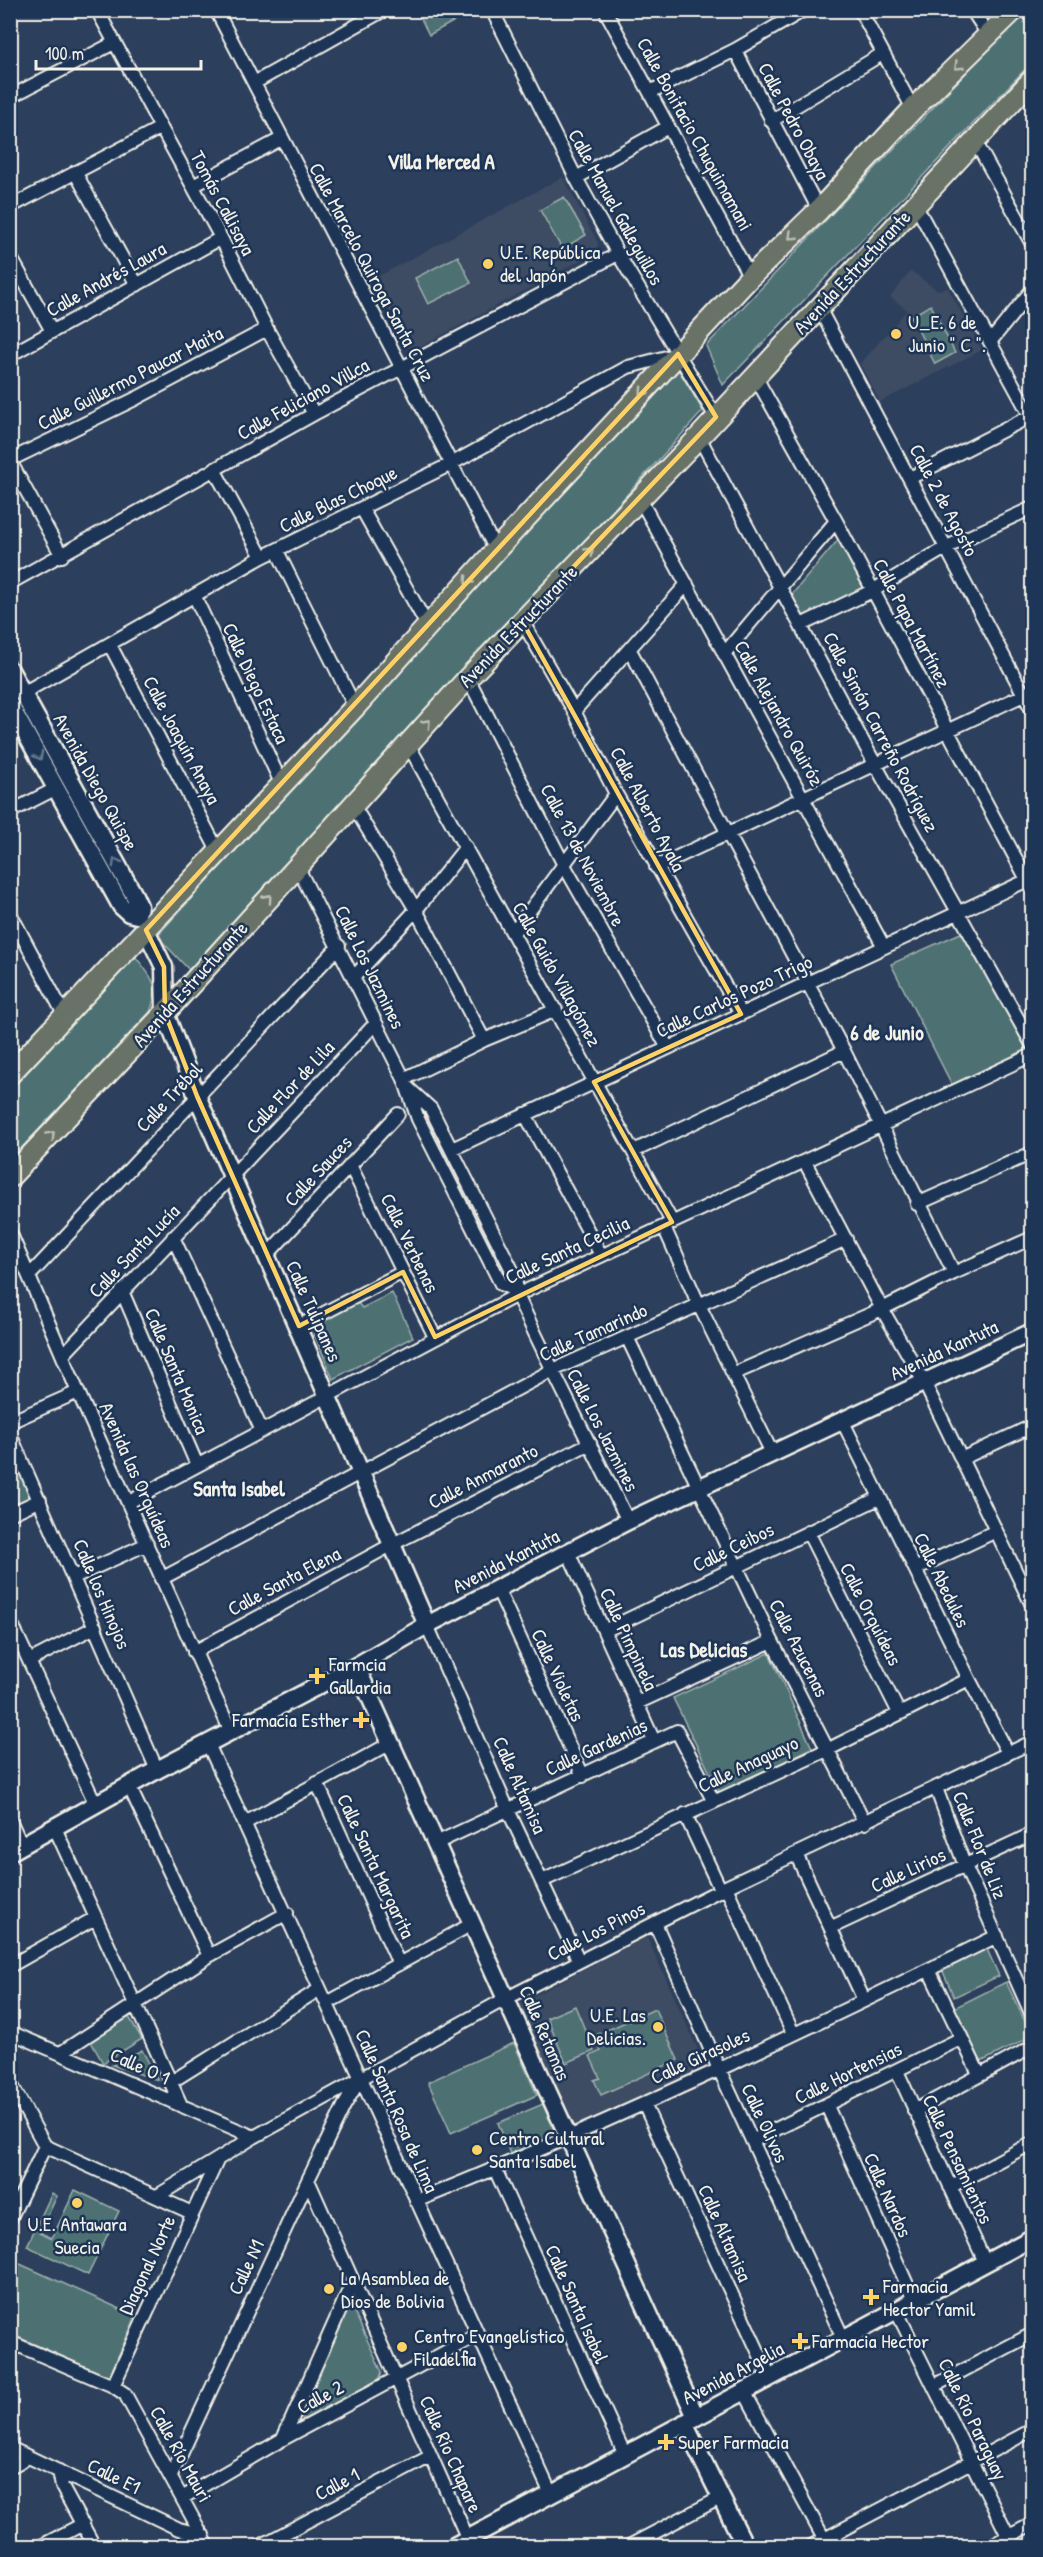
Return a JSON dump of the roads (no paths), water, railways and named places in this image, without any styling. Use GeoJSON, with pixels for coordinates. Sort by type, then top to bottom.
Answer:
{"type":"FeatureCollection","features":[{"type":"Feature","properties":{"kind":"main road"},"geometry":{"type":"LineString","coordinates":[[10,1074],[65,1016],[142,922],[219,853],[750,277],[819,210],[913,109],[1014,10]]}},
{"type":"Feature","properties":{"kind":"main road","name":"Avenida Estructurante"},"geometry":{"type":"LineString","coordinates":[[10,1177],[165,1012],[468,678],[640,499],[1032,80]]}},
{"type":"Feature","properties":{"kind":"street","name":"Tomás Callisaya"},"geometry":{"type":"LineString","coordinates":[[97,10],[314,414]]}},
{"type":"Feature","properties":{"kind":"street","name":"Calle Marcelo Quiroga Santa Cruz"},"geometry":{"type":"LineString","coordinates":[[216,10],[496,550]]}},
{"type":"Feature","properties":{"kind":"street"},"geometry":{"type":"LineString","coordinates":[[254,83],[384,10]]}},
{"type":"Feature","properties":{"kind":"street","name":"Calle Manuel Galleguillos"},"geometry":{"type":"LineString","coordinates":[[492,10],[576,178],[618,254],[716,417]]}},
{"type":"Feature","properties":{"kind":"street","name":"Calle Bonifacio Chuquimamani"},"geometry":{"type":"LineString","coordinates":[[605,10],[750,277]]}},
{"type":"Feature","properties":{"kind":"street"},"geometry":{"type":"LineString","coordinates":[[650,92],[735,50],[804,10]]}},
{"type":"Feature","properties":{"kind":"street"},"geometry":{"type":"LineString","coordinates":[[860,10],[913,109]]}},
{"type":"Feature","properties":{"kind":"street"},"geometry":{"type":"LineString","coordinates":[[972,10],[988,36]]}},
{"type":"Feature","properties":{"kind":"street"},"geometry":{"type":"LineString","coordinates":[[10,98],[114,43]]}},
{"type":"Feature","properties":{"kind":"street","name":"Calle Pedro Obaya"},"geometry":{"type":"LineString","coordinates":[[735,50],[819,210]]}},
{"type":"Feature","properties":{"kind":"street"},"geometry":{"type":"LineString","coordinates":[[771,121],[882,54]]}},
{"type":"Feature","properties":{"kind":"street"},"geometry":{"type":"LineString","coordinates":[[576,178],[668,127]]}},
{"type":"Feature","properties":{"kind":"street"},"geometry":{"type":"LineString","coordinates":[[10,207],[160,128]]}},
{"type":"Feature","properties":{"kind":"street"},"geometry":{"type":"LineString","coordinates":[[192,186],[281,139]]}},
{"type":"Feature","properties":{"kind":"street"},"geometry":{"type":"LineString","coordinates":[[975,141],[1032,244]]}},
{"type":"Feature","properties":{"kind":"street"},"geometry":{"type":"LineString","coordinates":[[75,172],[136,285]]}},
{"type":"Feature","properties":{"kind":"street"},"geometry":{"type":"LineString","coordinates":[[910,478],[1032,418],[915,204]]}},
{"type":"Feature","properties":{"kind":"street","name":"Calle Andrés Laura"},"geometry":{"type":"LineString","coordinates":[[10,355],[221,238]]}},
{"type":"Feature","properties":{"kind":"street","name":"Calle Feliciano Villca"},"geometry":{"type":"LineString","coordinates":[[10,583],[314,414],[618,254]]}},
{"type":"Feature","properties":{"kind":"street"},"geometry":{"type":"LineString","coordinates":[[10,256],[52,331]]}},
{"type":"Feature","properties":{"kind":"street"},"geometry":{"type":"LineString","coordinates":[[990,342],[1032,290]]}},
{"type":"Feature","properties":{"kind":"street","name":"Calle 2 de Agosto"},"geometry":{"type":"LineString","coordinates":[[819,308],[1028,693],[1032,710]]}},
{"type":"Feature","properties":{"kind":"street","name":"Calle Guillermo Paucar Maita"},"geometry":{"type":"LineString","coordinates":[[10,460],[137,398],[267,329]]}},
{"type":"Feature","properties":{"kind":"street","name":"Calle Blas Choque"},"geometry":{"type":"LineString","coordinates":[[17,699],[262,557],[451,464],[628,367],[678,354]]}},
{"type":"Feature","properties":{"kind":"street","name":"Calle Papa Martínez"},"geometry":{"type":"LineString","coordinates":[[755,376],[1031,882]]}},
{"type":"Feature","properties":{"kind":"street","name":"Calle Simón Carreño Rodríguez"},"geometry":{"type":"LineString","coordinates":[[699,436],[875,764],[1032,1044]]}},
{"type":"Feature","properties":{"kind":"street"},"geometry":{"type":"LineString","coordinates":[[10,460],[62,556]]}},
{"type":"Feature","properties":{"kind":"street"},"geometry":{"type":"LineString","coordinates":[[214,469],[262,557]]}},
{"type":"Feature","properties":{"kind":"street","name":"Calle Alejandro Quiróz"},"geometry":{"type":"LineString","coordinates":[[640,499],[884,947]]}},
{"type":"Feature","properties":{"kind":"street"},"geometry":{"type":"LineString","coordinates":[[801,625],[872,591],[947,547],[1032,508]]}},
{"type":"Feature","properties":{"kind":"street"},"geometry":{"type":"LineString","coordinates":[[362,509],[428,625]]}},
{"type":"Feature","properties":{"kind":"street"},"geometry":{"type":"LineString","coordinates":[[724,654],[836,521]]}},
{"type":"Feature","properties":{"kind":"street"},"geometry":{"type":"LineString","coordinates":[[277,551],[356,707]]}},
{"type":"Feature","properties":{"kind":"street"},"geometry":{"type":"LineString","coordinates":[[574,711],[687,584]]}},
{"type":"Feature","properties":{"kind":"street","name":"Calle Diego Estaca"},"geometry":{"type":"LineString","coordinates":[[195,597],[282,785]]}},
{"type":"Feature","properties":{"kind":"street","name":"Calle Alberto Ayala"},"geometry":{"type":"LineString","coordinates":[[522,621],[574,711],[656,867],[741,1014]]}},
{"type":"Feature","properties":{"kind":"street","name":"Calle Joaquín Anaya"},"geometry":{"type":"LineString","coordinates":[[110,645],[219,853]]}},
{"type":"Feature","properties":{"kind":"street"},"geometry":{"type":"LineString","coordinates":[[630,650],[844,1051],[917,1204],[954,1273]]}},
{"type":"Feature","properties":{"kind":"street","name":"Avenida Diego Quispe"},"geometry":{"type":"LineString","coordinates":[[10,670],[17,699],[57,788],[121,906],[142,922]]}},
{"type":"Feature","properties":{"kind":"street","name":"Calle 13 de Noviembre"},"geometry":{"type":"LineString","coordinates":[[468,678],[564,865],[668,1048]]}},
{"type":"Feature","properties":{"kind":"street"},"geometry":{"type":"LineString","coordinates":[[656,867],[1028,693]]}},
{"type":"Feature","properties":{"kind":"street","name":"Avenida Diego Quispe"},"geometry":{"type":"LineString","coordinates":[[17,699],[134,895],[142,922],[164,967],[165,1012]]}},
{"type":"Feature","properties":{"kind":"street","name":"Calle Guido Villagómez"},"geometry":{"type":"LineString","coordinates":[[408,744],[634,1151],[668,1225],[699,1305],[772,1454]]}},
{"type":"Feature","properties":{"kind":"street"},"geometry":{"type":"LineString","coordinates":[[10,812],[57,788]]}},
{"type":"Feature","properties":{"kind":"street"},"geometry":{"type":"LineString","coordinates":[[513,933],[616,794]]}},
{"type":"Feature","properties":{"kind":"street"},"geometry":{"type":"LineString","coordinates":[[353,805],[416,910],[484,1040]]}},
{"type":"Feature","properties":{"kind":"street"},"geometry":{"type":"LineString","coordinates":[[353,978],[416,910],[466,847]]}},
{"type":"Feature","properties":{"kind":"street","name":"Calle Los Jazmines"},"geometry":{"type":"LineString","coordinates":[[297,866],[339,946],[405,1083],[418,1119],[501,1284],[515,1293]]}},
{"type":"Feature","properties":{"kind":"street","name":"Calle Carlos Pozo Trigo"},"geometry":{"type":"LineString","coordinates":[[452,1149],[957,913],[1031,882]]}},
{"type":"Feature","properties":{"kind":"street"},"geometry":{"type":"LineString","coordinates":[[10,913],[65,1016]]}},
{"type":"Feature","properties":{"kind":"street","name":"Calle Trébol"},"geometry":{"type":"LineString","coordinates":[[29,1276],[339,946]]}},
{"type":"Feature","properties":{"kind":"street"},"geometry":{"type":"LineString","coordinates":[[405,1083],[484,1040],[556,1010]]}},
{"type":"Feature","properties":{"kind":"street","name":"Calle Tulipanes"},"geometry":{"type":"LineString","coordinates":[[165,1012],[197,1096],[363,1472],[427,1625]]}},
{"type":"Feature","properties":{"kind":"street","name":"Calle Flor de Lila"},"geometry":{"type":"LineString","coordinates":[[233,1176],[375,1024]]}},
{"type":"Feature","properties":{"kind":"street"},"geometry":{"type":"LineString","coordinates":[[634,1151],[844,1051]]}},
{"type":"Feature","properties":{"kind":"street","name":"Calle Santa Cecilia"},"geometry":{"type":"LineString","coordinates":[[129,1502],[515,1293],[1031,1060]]}},
{"type":"Feature","properties":{"kind":"street","name":"Calle Los Jazmines"},"geometry":{"type":"LineString","coordinates":[[405,1083],[429,1106],[452,1149],[515,1278],[515,1293],[551,1371],[590,1443],[628,1521]]}},
{"type":"Feature","properties":{"kind":"street","name":"Calle Sauces"},"geometry":{"type":"LineString","coordinates":[[267,1255],[398,1114]]}},
{"type":"Feature","properties":{"kind":"street"},"geometry":{"type":"LineString","coordinates":[[525,1114],[601,1255]]}},
{"type":"Feature","properties":{"kind":"street"},"geometry":{"type":"LineString","coordinates":[[917,1204],[1032,1153]]}},
{"type":"Feature","properties":{"kind":"street"},"geometry":{"type":"LineString","coordinates":[[805,1162],[882,1309],[924,1382],[1032,1605]]}},
{"type":"Feature","properties":{"kind":"street","name":"Calle Verbenas"},"geometry":{"type":"LineString","coordinates":[[350,1165],[435,1337]]}},
{"type":"Feature","properties":{"kind":"street","name":"Calle Santa Lucía"},"geometry":{"type":"LineString","coordinates":[[64,1354],[233,1176]]}},
{"type":"Feature","properties":{"kind":"street","name":"Avenida las Orquídeas"},"geometry":{"type":"LineString","coordinates":[[10,1232],[64,1354],[78,1392],[231,1732]]}},
{"type":"Feature","properties":{"kind":"street"},"geometry":{"type":"LineString","coordinates":[[173,1237],[262,1431]]}},
{"type":"Feature","properties":{"kind":"street"},"geometry":{"type":"LineString","coordinates":[[733,1374],[882,1309],[1032,1238]]}},
{"type":"Feature","properties":{"kind":"street","name":"Calle Tamarindo"},"geometry":{"type":"LineString","coordinates":[[161,1579],[551,1371],[628,1339],[846,1239]]}},
{"type":"Feature","properties":{"kind":"street"},"geometry":{"type":"LineString","coordinates":[[299,1326],[403,1272]]}},
{"type":"Feature","properties":{"kind":"street","name":"Calle Santa Monica"},"geometry":{"type":"LineString","coordinates":[[122,1291],[197,1465]]}},
{"type":"Feature","properties":{"kind":"street","name":"Avenida Kantuta"},"geometry":{"type":"LineString","coordinates":[[16,1849],[157,1770],[356,1666],[427,1625],[628,1521],[699,1490],[1032,1332]]}},
{"type":"Feature","properties":{"kind":"street","name":"Calle Azucenas"},"geometry":{"type":"LineString","coordinates":[[628,1339],[772,1641],[865,1823]]}},
{"type":"Feature","properties":{"kind":"street"},"geometry":{"type":"LineString","coordinates":[[10,1422],[78,1392]]}},
{"type":"Feature","properties":{"kind":"street","name":"Calle Abedules"},"geometry":{"type":"LineString","coordinates":[[843,1422],[969,1679],[1008,1753]]}},
{"type":"Feature","properties":{"kind":"street"},"geometry":{"type":"LineString","coordinates":[[961,1459],[1032,1426]]}},
{"type":"Feature","properties":{"kind":"street","name":"Calle los Hinojos"},"geometry":{"type":"LineString","coordinates":[[10,1434],[157,1770]]}},
{"type":"Feature","properties":{"kind":"street","name":"Calle Anmaranto"},"geometry":{"type":"LineString","coordinates":[[393,1544],[590,1443]]}},
{"type":"Feature","properties":{"kind":"street","name":"Calle Ceibos"},"geometry":{"type":"LineString","coordinates":[[604,1631],[879,1498]]}},
{"type":"Feature","properties":{"kind":"street"},"geometry":{"type":"LineString","coordinates":[[10,1514],[40,1500]]}},
{"type":"Feature","properties":{"kind":"street"},"geometry":{"type":"LineString","coordinates":[[915,1569],[996,1531]]}},
{"type":"Feature","properties":{"kind":"street","name":"Calle Orquídeas"},"geometry":{"type":"LineString","coordinates":[[808,1532],[899,1713]]}},
{"type":"Feature","properties":{"kind":"street"},"geometry":{"type":"LineString","coordinates":[[74,1576],[147,1544]]}},
{"type":"Feature","properties":{"kind":"street","name":"Calle Santa Elena"},"geometry":{"type":"LineString","coordinates":[[194,1652],[393,1544]]}},
{"type":"Feature","properties":{"kind":"street","name":"Calle Pimpinela"},"geometry":{"type":"LineString","coordinates":[[568,1552],[654,1741]]}},
{"type":"Feature","properties":{"kind":"street","name":"Calle Violetas"},"geometry":{"type":"LineString","coordinates":[[498,1590],[583,1776]]}},
{"type":"Feature","properties":{"kind":"street"},"geometry":{"type":"LineString","coordinates":[[11,1621],[96,1805]]}},
{"type":"Feature","properties":{"kind":"street","name":"Calle Altamisa"},"geometry":{"type":"LineString","coordinates":[[427,1625],[508,1810],[579,1961]]}},
{"type":"Feature","properties":{"kind":"street"},"geometry":{"type":"LineString","coordinates":[[29,1660],[95,1627]]}},
{"type":"Feature","properties":{"kind":"street"},"geometry":{"type":"LineString","coordinates":[[636,1703],[772,1641]]}},
{"type":"Feature","properties":{"kind":"street","name":"Calle Retamas"},"geometry":{"type":"LineString","coordinates":[[356,1666],[434,1844],[507,1998],[745,2547]]}},
{"type":"Feature","properties":{"kind":"street","name":"Calle Anaguayo"},"geometry":{"type":"LineString","coordinates":[[542,1881],[829,1749],[969,1679]]}},
{"type":"Feature","properties":{"kind":"street","name":"Calle Gardenias"},"geometry":{"type":"LineString","coordinates":[[434,1844],[677,1731],[714,1802]]}},
{"type":"Feature","properties":{"kind":"street","name":"Calle Los Pinos"},"geometry":{"type":"LineString","coordinates":[[157,2196],[254,2137],[507,1998],[724,1889],[1032,1742]]}},
{"type":"Feature","properties":{"kind":"street"},"geometry":{"type":"LineString","coordinates":[[245,1823],[391,1743]]}},
{"type":"Feature","properties":{"kind":"street","name":"Calle Santa Rosa de Lima"},"geometry":{"type":"LineString","coordinates":[[208,1744],[551,2494]]}},
{"type":"Feature","properties":{"kind":"street","name":"Calle Santa Margarita"},"geometry":{"type":"LineString","coordinates":[[317,1783],[399,1964]]}},
{"type":"Feature","properties":{"kind":"street"},"geometry":{"type":"LineString","coordinates":[[129,1786],[209,1956]]}},
{"type":"Feature","properties":{"kind":"street","name":"Calle Flor de Liz"},"geometry":{"type":"LineString","coordinates":[[936,1788],[965,1866],[1032,2015]]}},
{"type":"Feature","properties":{"kind":"street"},"geometry":{"type":"LineString","coordinates":[[685,1814],[724,1889],[793,2034]]}},
{"type":"Feature","properties":{"kind":"street"},"geometry":{"type":"LineString","coordinates":[[10,1820],[16,1849]]}},
{"type":"Feature","properties":{"kind":"street"},"geometry":{"type":"LineString","coordinates":[[55,1828],[181,2105]]}},
{"type":"Feature","properties":{"kind":"street","name":"Calle Lirios"},"geometry":{"type":"LineString","coordinates":[[832,1927],[1032,1834]]}},
{"type":"Feature","properties":{"kind":"street"},"geometry":{"type":"LineString","coordinates":[[796,1854],[832,1927],[864,2000]]}},
{"type":"Feature","properties":{"kind":"street"},"geometry":{"type":"LineString","coordinates":[[62,2052],[209,1956],[287,1913]]}},
{"type":"Feature","properties":{"kind":"street"},"geometry":{"type":"LineString","coordinates":[[10,1965],[95,1918]]}},
{"type":"Feature","properties":{"kind":"street","name":"Calle Olivos"},"geometry":{"type":"LineString","coordinates":[[655,1923],[719,2069],[843,2338]]}},
{"type":"Feature","properties":{"kind":"street"},"geometry":{"type":"LineString","coordinates":[[327,2004],[472,1924]]}},
{"type":"Feature","properties":{"kind":"street","name":"Calle Girasoles"},"geometry":{"type":"LineString","coordinates":[[416,2201],[644,2104],[997,1936]]}},
{"type":"Feature","properties":{"kind":"street"},"geometry":{"type":"LineString","coordinates":[[929,1970],[960,2039],[979,2074]]}},
{"type":"Feature","properties":{"kind":"street"},"geometry":{"type":"LineString","coordinates":[[171,2082],[320,1989]]}},
{"type":"Feature","properties":{"kind":"street","name":"Calle O 1"},"geometry":{"type":"LineString","coordinates":[[10,2032],[62,2052],[254,2137]]}},
{"type":"Feature","properties":{"kind":"street","name":"Calle Hortensias"},"geometry":{"type":"LineString","coordinates":[[752,2140],[827,2106],[960,2039]]}},
{"type":"Feature","properties":{"kind":"street"},"geometry":{"type":"LineString","coordinates":[[914,2110],[1032,2047]]}},
{"type":"Feature","properties":{"kind":"street","name":"Calle Pensamientos"},"geometry":{"type":"LineString","coordinates":[[897,2072],[985,2262]]}},
{"type":"Feature","properties":{"kind":"street","name":"Calle N1"},"geometry":{"type":"LineString","coordinates":[[171,2476],[308,2180],[344,2106],[361,2077]]}},
{"type":"Feature","properties":{"kind":"street"},"geometry":{"type":"LineString","coordinates":[[10,2082],[45,2146],[192,2213]]}},
{"type":"Feature","properties":{"kind":"street","name":"Calle Altamisa"},"geometry":{"type":"LineString","coordinates":[[644,2104],[770,2377]]}},
{"type":"Feature","properties":{"kind":"street","name":"Calle Nardos"},"geometry":{"type":"LineString","coordinates":[[827,2106],[914,2300]]}},
{"type":"Feature","properties":{"kind":"street"},"geometry":{"type":"LineString","coordinates":[[950,2187],[1032,2143]]}},
{"type":"Feature","properties":{"kind":"street"},"geometry":{"type":"LineString","coordinates":[[10,2219],[45,2146]]}},
{"type":"Feature","properties":{"kind":"street","name":"Diagonal Norte"},"geometry":{"type":"LineString","coordinates":[[112,2386],[218,2160]]}},
{"type":"Feature","properties":{"kind":"street","name":"Calle Santa Isabel"},"geometry":{"type":"LineString","coordinates":[[495,2169],[625,2456]]}},
{"type":"Feature","properties":{"kind":"street","name":"Calle Río Chapare"},"geometry":{"type":"LineString","coordinates":[[308,2180],[431,2456],[464,2544]]}},
{"type":"Feature","properties":{"kind":"street","name":"Avenida Argelia"},"geometry":{"type":"LineString","coordinates":[[464,2544],[551,2494],[1032,2238]]}},
{"type":"Feature","properties":{"kind":"street"},"geometry":{"type":"LineString","coordinates":[[283,2439],[353,2281]]}},
{"type":"Feature","properties":{"kind":"street","name":"Calle Río Paraguay"},"geometry":{"type":"LineString","coordinates":[[896,2310],[1011,2541]]}},
{"type":"Feature","properties":{"kind":"street"},"geometry":{"type":"LineString","coordinates":[[934,2386],[1032,2334]]}},
{"type":"Feature","properties":{"kind":"street","name":"Calle 2"},"geometry":{"type":"LineString","coordinates":[[182,2498],[283,2439],[477,2335]]}},
{"type":"Feature","properties":{"kind":"street"},"geometry":{"type":"LineString","coordinates":[[10,2342],[112,2386]]}},
{"type":"Feature","properties":{"kind":"street","name":"Calle Río Mauri"},"geometry":{"type":"LineString","coordinates":[[112,2386],[126,2394],[205,2541]]}},
{"type":"Feature","properties":{"kind":"street"},"geometry":{"type":"LineString","coordinates":[[744,2391],[824,2539]]}},
{"type":"Feature","properties":{"kind":"street"},"geometry":{"type":"LineString","coordinates":[[811,2547],[1032,2430]]}},
{"type":"Feature","properties":{"kind":"street","name":"Calle E1"},"geometry":{"type":"LineString","coordinates":[[10,2448],[205,2541]]}},
{"type":"Feature","properties":{"kind":"street","name":"Calle 1"},"geometry":{"type":"LineString","coordinates":[[260,2547],[431,2456]]}},
{"type":"Feature","properties":{"kind":"street"},"geometry":{"type":"LineString","coordinates":[[10,2467],[29,2457]]}},
{"type":"Feature","properties":{"kind":"street"},"geometry":{"type":"LineString","coordinates":[[59,2472],[62,2487],[94,2547]]}},
{"type":"Feature","properties":{"kind":"street"},"geometry":{"type":"LineString","coordinates":[[629,2547],[722,2496]]}},
{"type":"Feature","properties":{"kind":"street"},"geometry":{"type":"LineString","coordinates":[[41,2547],[83,2524]]}},
{"type":"Feature","properties":{"kind":"street"},"geometry":{"type":"LineString","coordinates":[[990,2547],[1011,2541],[1032,2524]]}},
{"type":"Feature","properties":{"kind":"place","name":"U.E. República del Japón"},"geometry":{"type":"Point","coordinates":[488,264]}},
{"type":"Feature","properties":{"kind":"place","name":"U_E. 6 de Junio \" C \"."},"geometry":{"type":"Point","coordinates":[896,334]}},
{"type":"Feature","properties":{"kind":"place","name":"Farmcia Gallardia"},"geometry":{"type":"Point","coordinates":[317,1676]}},
{"type":"Feature","properties":{"kind":"place","name":"Farmacia Esther"},"geometry":{"type":"Point","coordinates":[361,1720]}},
{"type":"Feature","properties":{"kind":"place","name":"U.E. Las Delicias."},"geometry":{"type":"Point","coordinates":[658,2027]}},
{"type":"Feature","properties":{"kind":"place","name":"Centro Cultural Santa Isabel"},"geometry":{"type":"Point","coordinates":[477,2150]}},
{"type":"Feature","properties":{"kind":"place","name":"U.E. Antawara Suecia"},"geometry":{"type":"Point","coordinates":[77,2203]}},
{"type":"Feature","properties":{"kind":"place","name":"La Asamblea de Dios de Bolivia"},"geometry":{"type":"Point","coordinates":[329,2289]}},
{"type":"Feature","properties":{"kind":"place","name":"Farmacia Hector Yamil"},"geometry":{"type":"Point","coordinates":[871,2297]}},
{"type":"Feature","properties":{"kind":"place","name":"Farmacia Hector"},"geometry":{"type":"Point","coordinates":[800,2341]}},
{"type":"Feature","properties":{"kind":"place","name":"Centro Evangelístico Filadelfia"},"geometry":{"type":"Point","coordinates":[402,2347]}},
{"type":"Feature","properties":{"kind":"place","name":"Super Farmacia"},"geometry":{"type":"Point","coordinates":[666,2442]}},
{"type":"Feature","properties":{"kind":"district","name":"Villa Merced A"},"geometry":{"type":"Point","coordinates":[441,162]}},
{"type":"Feature","properties":{"kind":"district","name":"6 de Junio"},"geometry":{"type":"Point","coordinates":[887,1033]}},
{"type":"Feature","properties":{"kind":"district","name":"Santa Isabel"},"geometry":{"type":"Point","coordinates":[239,1489]}},
{"type":"Feature","properties":{"kind":"district","name":"Las Delicias"},"geometry":{"type":"Point","coordinates":[704,1650]}}]}
